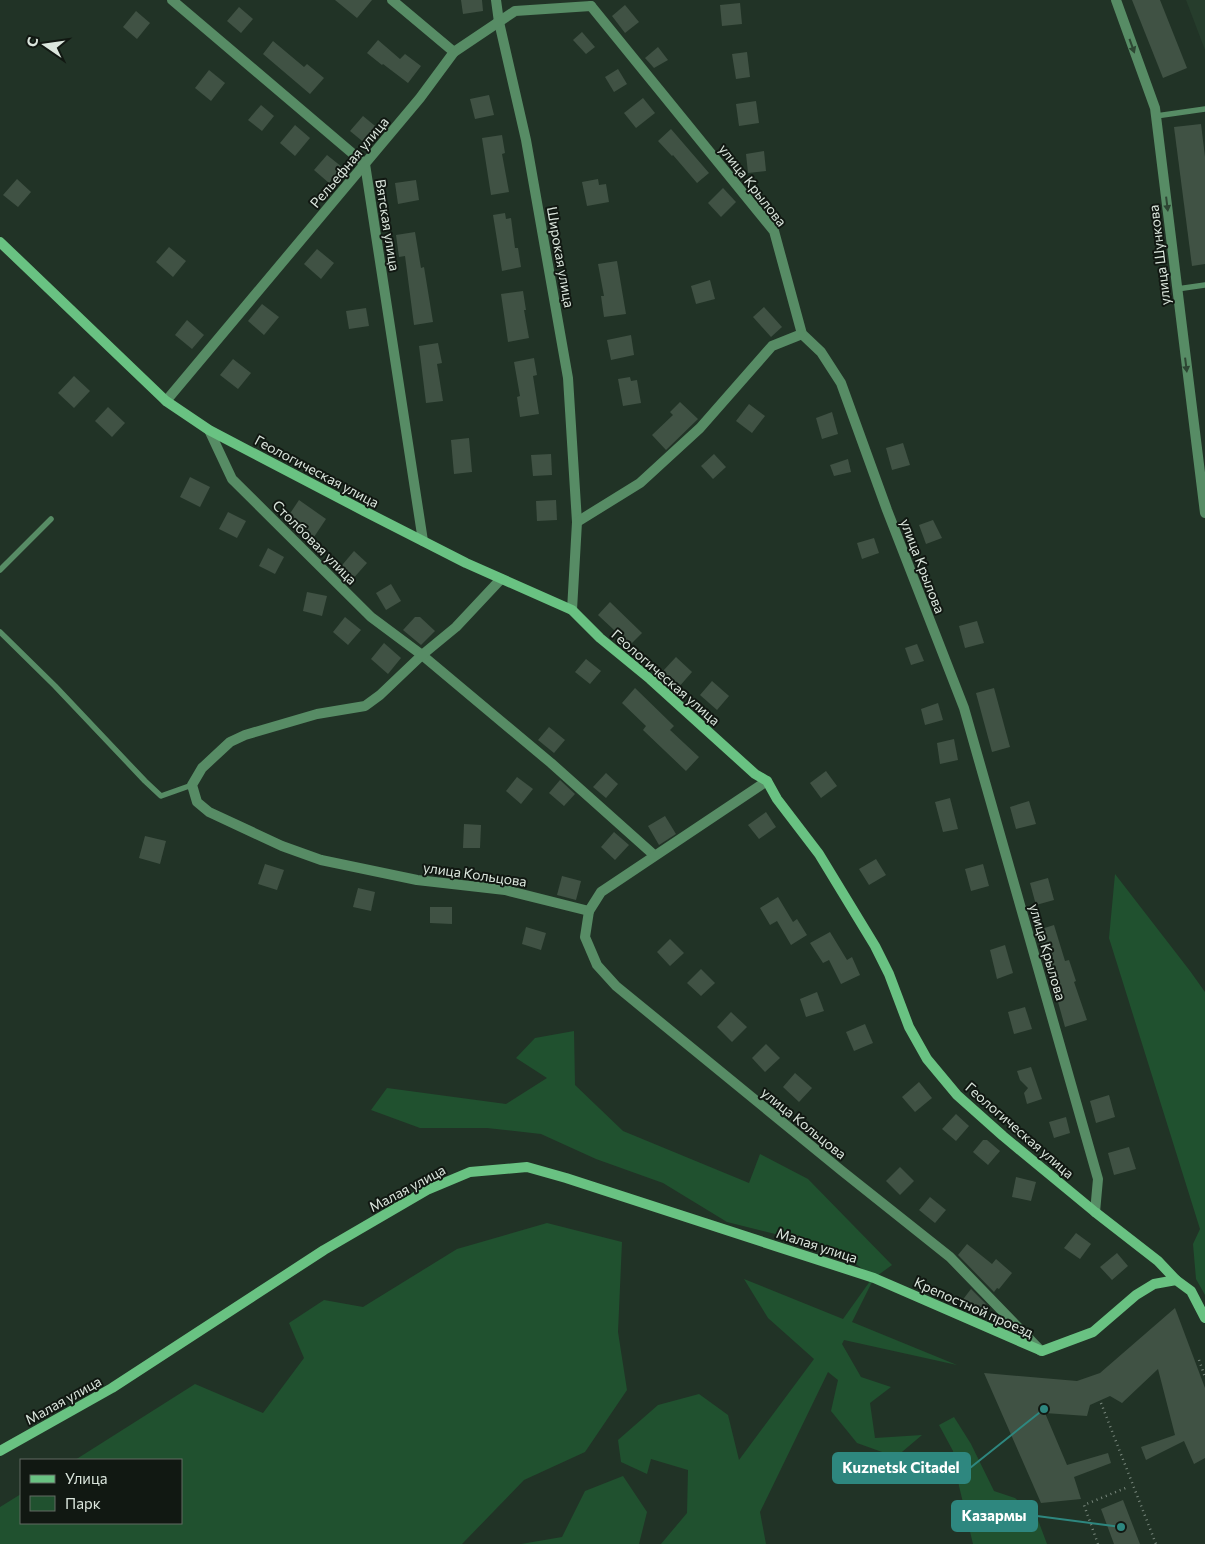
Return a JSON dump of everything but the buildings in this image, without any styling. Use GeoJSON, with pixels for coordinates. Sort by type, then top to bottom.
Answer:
{"type":"FeatureCollection","features":[{"type":"Feature","properties":{"kind":"street","name":"Вятская улица"},"geometry":{"type":"LineString","coordinates":[[172,0],[365,164],[423,541]]}},
{"type":"Feature","properties":{"kind":"street"},"geometry":{"type":"LineString","coordinates":[[392,0],[454,52]]}},
{"type":"Feature","properties":{"kind":"street","name":"Широкая улица"},"geometry":{"type":"LineString","coordinates":[[496,0],[499,22],[526,140],[568,378],[577,522],[572,610]]}},
{"type":"Feature","properties":{"kind":"street","name":"улица Шункова"},"geometry":{"type":"LineString","coordinates":[[1116,0],[1155,108],[1177,289],[1202,461],[1205,513]]}},
{"type":"Feature","properties":{"kind":"street","name":"Рельефная улица"},"geometry":{"type":"LineString","coordinates":[[166,401],[420,98],[454,52],[515,11],[594,3]]}},
{"type":"Feature","properties":{"kind":"street","name":"улица Крылова"},"geometry":{"type":"LineString","coordinates":[[594,3],[774,231],[802,334],[821,352],[842,383],[886,510],[964,708],[1098,1179],[1095,1212]]}},
{"type":"Feature","properties":{"kind":"street","name":"Геологическая улица"},"geometry":{"type":"LineString","coordinates":[[0,242],[166,401],[209,430],[423,541],[501,579],[572,610],[600,638],[650,679],[748,768],[768,781],[777,798],[819,854],[875,946],[909,1028],[927,1059],[957,1095],[1003,1136],[1158,1261],[1176,1280]]}},
{"type":"Feature","properties":{"kind":"street"},"geometry":{"type":"LineString","coordinates":[[577,522],[640,483],[700,428],[772,346],[802,334]]}},
{"type":"Feature","properties":{"kind":"street","name":"Столбовая улица"},"geometry":{"type":"LineString","coordinates":[[209,430],[232,479],[371,616],[422,655],[550,763],[654,855]]}},
{"type":"Feature","properties":{"kind":"street"},"geometry":{"type":"LineString","coordinates":[[192,785],[202,768],[230,742],[245,735],[317,714],[365,706],[380,695],[422,655],[456,627],[501,579]]}},
{"type":"Feature","properties":{"kind":"street"},"geometry":{"type":"LineString","coordinates":[[589,911],[602,892],[654,855],[768,781]]}},
{"type":"Feature","properties":{"kind":"street","name":"улица Кольцова"},"geometry":{"type":"LineString","coordinates":[[192,785],[197,802],[208,812],[282,846],[322,860],[416,880],[505,890],[589,911],[585,937],[597,965],[616,986],[842,1172],[950,1257],[1042,1351]]}},
{"type":"Feature","properties":{"kind":"street","name":"Малая улица"},"geometry":{"type":"LineString","coordinates":[[0,1451],[112,1388],[324,1250],[427,1190],[470,1172],[527,1167],[874,1278]]}},
{"type":"Feature","properties":{"kind":"street","name":"Крепостной проезд"},"geometry":{"type":"LineString","coordinates":[[874,1278],[1042,1351],[1094,1332],[1136,1295],[1154,1284],[1176,1280]]}},
{"type":"Feature","properties":{"kind":"street"},"geometry":{"type":"LineString","coordinates":[[1176,1280],[1191,1291],[1205,1318]]}},
{"type":"Feature","properties":{"kind":"lane"},"geometry":{"type":"LineString","coordinates":[[1156,116],[1204,109]]}},
{"type":"Feature","properties":{"kind":"lane"},"geometry":{"type":"LineString","coordinates":[[1177,289],[1205,285]]}},
{"type":"Feature","properties":{"kind":"lane"},"geometry":{"type":"LineString","coordinates":[[0,570],[51,519]]}},
{"type":"Feature","properties":{"kind":"lane"},"geometry":{"type":"LineString","coordinates":[[0,632],[56,686],[161,796],[192,785]]}},
{"type":"Feature","properties":{"kind":"path"},"geometry":{"type":"LineString","coordinates":[[1199,1360],[1205,1377]]}},
{"type":"Feature","properties":{"kind":"path"},"geometry":{"type":"LineString","coordinates":[[1101,1403],[1156,1544]]}},
{"type":"Feature","properties":{"kind":"path"},"geometry":{"type":"LineString","coordinates":[[1098,1544],[1084,1505],[1128,1487]]}},
{"type":"Feature","properties":{"kind":"shaded area"},"geometry":{"type":"Polygon","coordinates":[[[1186,0],[1205,0],[1205,50],[1186,0]]]}},
{"type":"Feature","properties":{"kind":"green space"},"geometry":{"type":"Polygon","coordinates":[[[1115,874],[1205,992],[1205,1295],[1196,1279],[1193,1244],[1200,1229],[1109,938],[1115,874]]]}},
{"type":"Feature","properties":{"kind":"green space"},"geometry":{"type":"Polygon","coordinates":[[[574,1031],[575,1085],[623,1131],[749,1183],[760,1154],[808,1179],[892,1265],[874,1278],[852,1322],[957,1365],[844,1340],[842,1344],[861,1377],[891,1387],[870,1403],[875,1438],[922,1435],[896,1457],[857,1443],[831,1411],[838,1380],[828,1372],[760,1512],[766,1544],[661,1544],[687,1513],[688,1470],[651,1459],[647,1474],[621,1462],[618,1440],[658,1405],[699,1394],[728,1415],[739,1460],[814,1359],[768,1318],[744,1279],[843,1319],[873,1277],[836,1249],[727,1222],[663,1183],[596,1159],[541,1134],[487,1128],[420,1128],[371,1110],[387,1088],[506,1104],[547,1078],[516,1058],[535,1038],[574,1031]]]}},
{"type":"Feature","properties":{"kind":"green space"},"geometry":{"type":"Polygon","coordinates":[[[547,1223],[622,1242],[618,1332],[627,1390],[585,1452],[524,1480],[462,1544],[0,1544],[0,1507],[20,1495],[20,1524],[182,1524],[182,1459],[77,1459],[195,1384],[263,1413],[304,1358],[289,1323],[324,1300],[363,1307],[457,1249],[547,1223]]]}},
{"type":"Feature","properties":{"kind":"green space"},"geometry":{"type":"Polygon","coordinates":[[[954,1417],[971,1444],[994,1491],[1015,1498],[1038,1520],[1047,1544],[973,1544],[953,1451],[939,1425],[954,1417]]]}},
{"type":"Feature","properties":{"kind":"green space"},"geometry":{"type":"Polygon","coordinates":[[[623,1476],[647,1512],[639,1544],[521,1544],[562,1537],[585,1491],[623,1476]]]}},
{"type":"Feature","properties":{"kind":"place","name":"Kuznetsk Citadel"},"geometry":{"type":"Point","coordinates":[1044,1409]}},
{"type":"Feature","properties":{"kind":"place","name":"Казармы"},"geometry":{"type":"Point","coordinates":[1121,1527]}}]}
